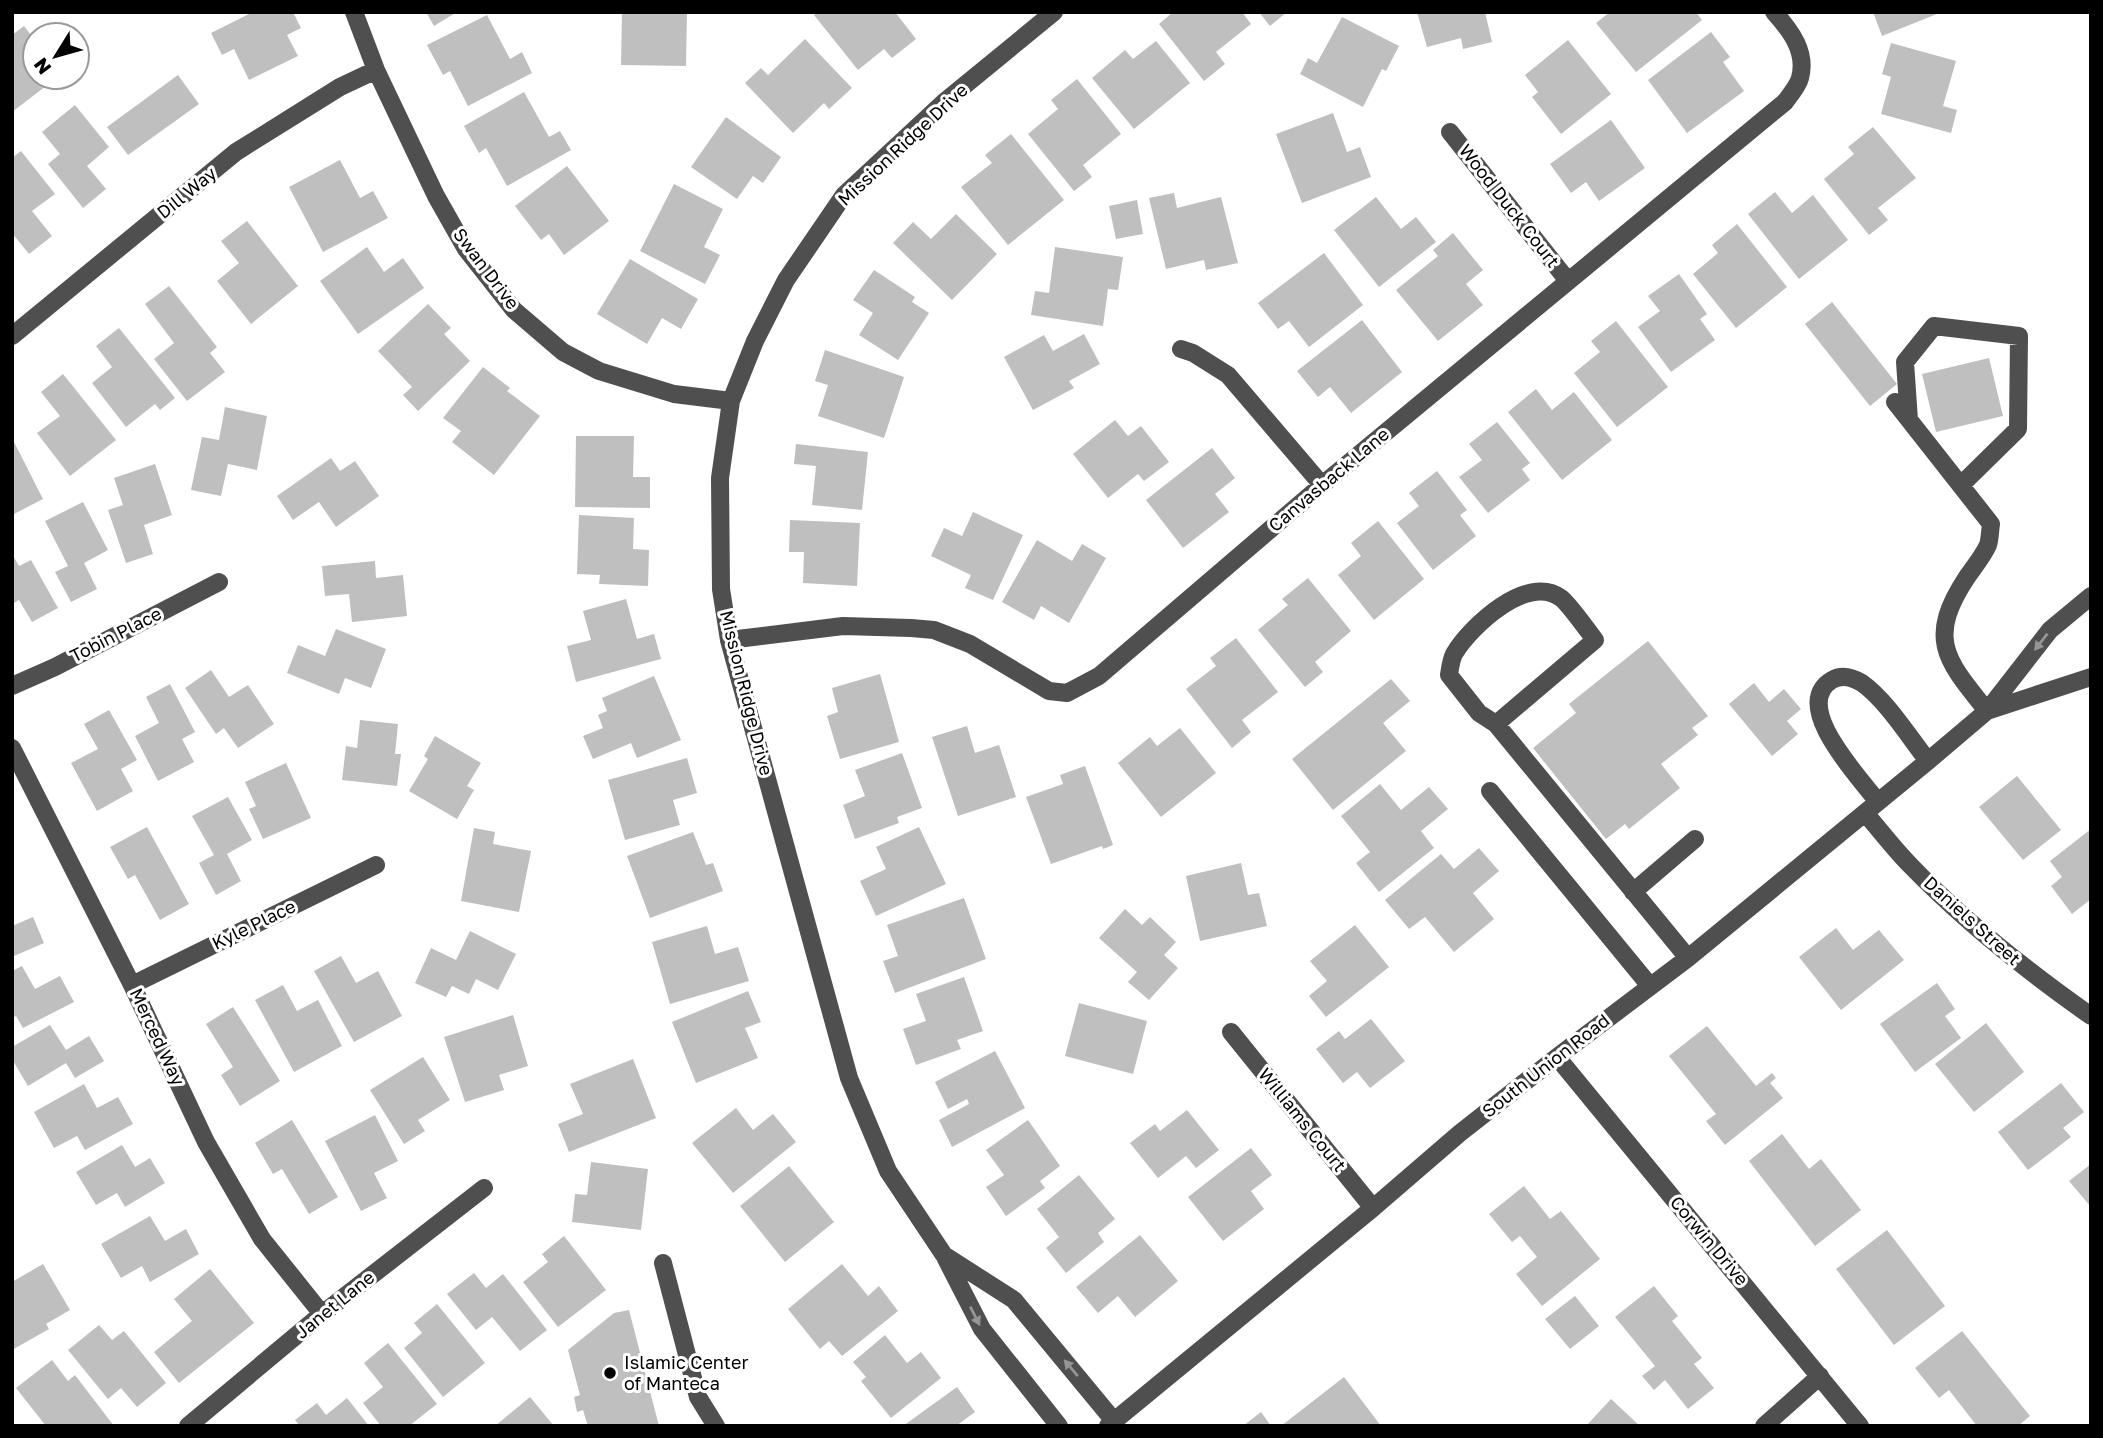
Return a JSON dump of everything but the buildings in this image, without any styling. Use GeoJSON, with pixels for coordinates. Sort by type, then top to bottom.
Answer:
{"type":"FeatureCollection","features":[{"type":"Feature","properties":{"kind":"street","name":"Swan Drive"},"geometry":{"type":"LineString","coordinates":[[354,12],[376,70],[436,196],[466,249],[514,310],[563,352],[599,371],[674,394],[731,401]]}},
{"type":"Feature","properties":{"kind":"street","name":"Mission Ridge Drive"},"geometry":{"type":"LineString","coordinates":[[1054,12],[943,103],[844,195],[786,281],[755,341],[731,401],[720,478],[721,589],[729,640],[849,1078],[888,1171],[944,1255],[982,1329],[1059,1426]]}},
{"type":"Feature","properties":{"kind":"street","name":"Canvasback Lane"},"geometry":{"type":"LineString","coordinates":[[729,640],[843,626],[934,630],[970,644],[1049,691],[1067,693],[1099,676],[1322,485],[1785,102],[1800,80],[1802,57],[1789,29],[1775,13]]}},
{"type":"Feature","properties":{"kind":"street","name":"Dill Way"},"geometry":{"type":"LineString","coordinates":[[12,336],[236,152],[340,87],[376,70]]}},
{"type":"Feature","properties":{"kind":"street","name":"Wood Duck Court"},"geometry":{"type":"LineString","coordinates":[[1450,132],[1568,281]]}},
{"type":"Feature","properties":{"kind":"street"},"geometry":{"type":"LineString","coordinates":[[1909,420],[1905,362],[1934,326],[2019,336],[2018,429],[1961,485]]}},
{"type":"Feature","properties":{"kind":"street"},"geometry":{"type":"LineString","coordinates":[[1181,349],[1193,353],[1228,375],[1322,485]]}},
{"type":"Feature","properties":{"kind":"street"},"geometry":{"type":"LineString","coordinates":[[1895,402],[1991,524],[1988,544],[1960,587],[1947,618],[1944,646],[1954,670],[1987,711]]}},
{"type":"Feature","properties":{"kind":"street","name":"Tobin Place"},"geometry":{"type":"LineString","coordinates":[[12,686],[55,667],[219,583]]}},
{"type":"Feature","properties":{"kind":"street"},"geometry":{"type":"LineString","coordinates":[[1496,724],[1595,640],[1561,597],[1544,592],[1523,596],[1504,604],[1474,628],[1452,657],[1449,675],[1479,713],[1496,724],[1688,958]]}},
{"type":"Feature","properties":{"kind":"street","name":"South Union Road"},"geometry":{"type":"LineString","coordinates":[[1111,1423],[1460,1133],[1688,958],[1987,711],[2050,630],[2091,596]]}},
{"type":"Feature","properties":{"kind":"street","name":"Daniels Street"},"geometry":{"type":"LineString","coordinates":[[1927,761],[1868,688],[1850,677],[1838,677],[1828,682],[1822,690],[1818,700],[1821,721],[1910,865],[1967,920],[2039,979],[2091,1016]]}},
{"type":"Feature","properties":{"kind":"street","name":"South Union Road"},"geometry":{"type":"LineString","coordinates":[[1987,711],[2091,677]]}},
{"type":"Feature","properties":{"kind":"street","name":"Merced Way"},"geometry":{"type":"LineString","coordinates":[[12,748],[132,985],[206,1142],[262,1239],[322,1314]]}},
{"type":"Feature","properties":{"kind":"street"},"geometry":{"type":"LineString","coordinates":[[1490,791],[1650,986]]}},
{"type":"Feature","properties":{"kind":"street"},"geometry":{"type":"LineString","coordinates":[[1633,892],[1695,839]]}},
{"type":"Feature","properties":{"kind":"street","name":"Kyle Place"},"geometry":{"type":"LineString","coordinates":[[132,985],[376,865]]}},
{"type":"Feature","properties":{"kind":"street","name":"Williams Court"},"geometry":{"type":"LineString","coordinates":[[1231,1032],[1373,1208]]}},
{"type":"Feature","properties":{"kind":"street","name":"Corwin Drive"},"geometry":{"type":"LineString","coordinates":[[1557,1057],[1860,1426]]}},
{"type":"Feature","properties":{"kind":"street","name":"Janet Lane"},"geometry":{"type":"LineString","coordinates":[[188,1426],[322,1314],[484,1188]]}},
{"type":"Feature","properties":{"kind":"street","name":"Mission Ridge Drive"},"geometry":{"type":"LineString","coordinates":[[944,1255],[1014,1300],[1111,1423]]}},
{"type":"Feature","properties":{"kind":"street"},"geometry":{"type":"LineString","coordinates":[[663,1263],[698,1398],[716,1426]]}},
{"type":"Feature","properties":{"kind":"street"},"geometry":{"type":"LineString","coordinates":[[1764,1426],[1820,1377]]}},
{"type":"Feature","properties":{"kind":"place","name":"Islamic Center of Manteca"},"geometry":{"type":"Point","coordinates":[610,1373]}}]}
